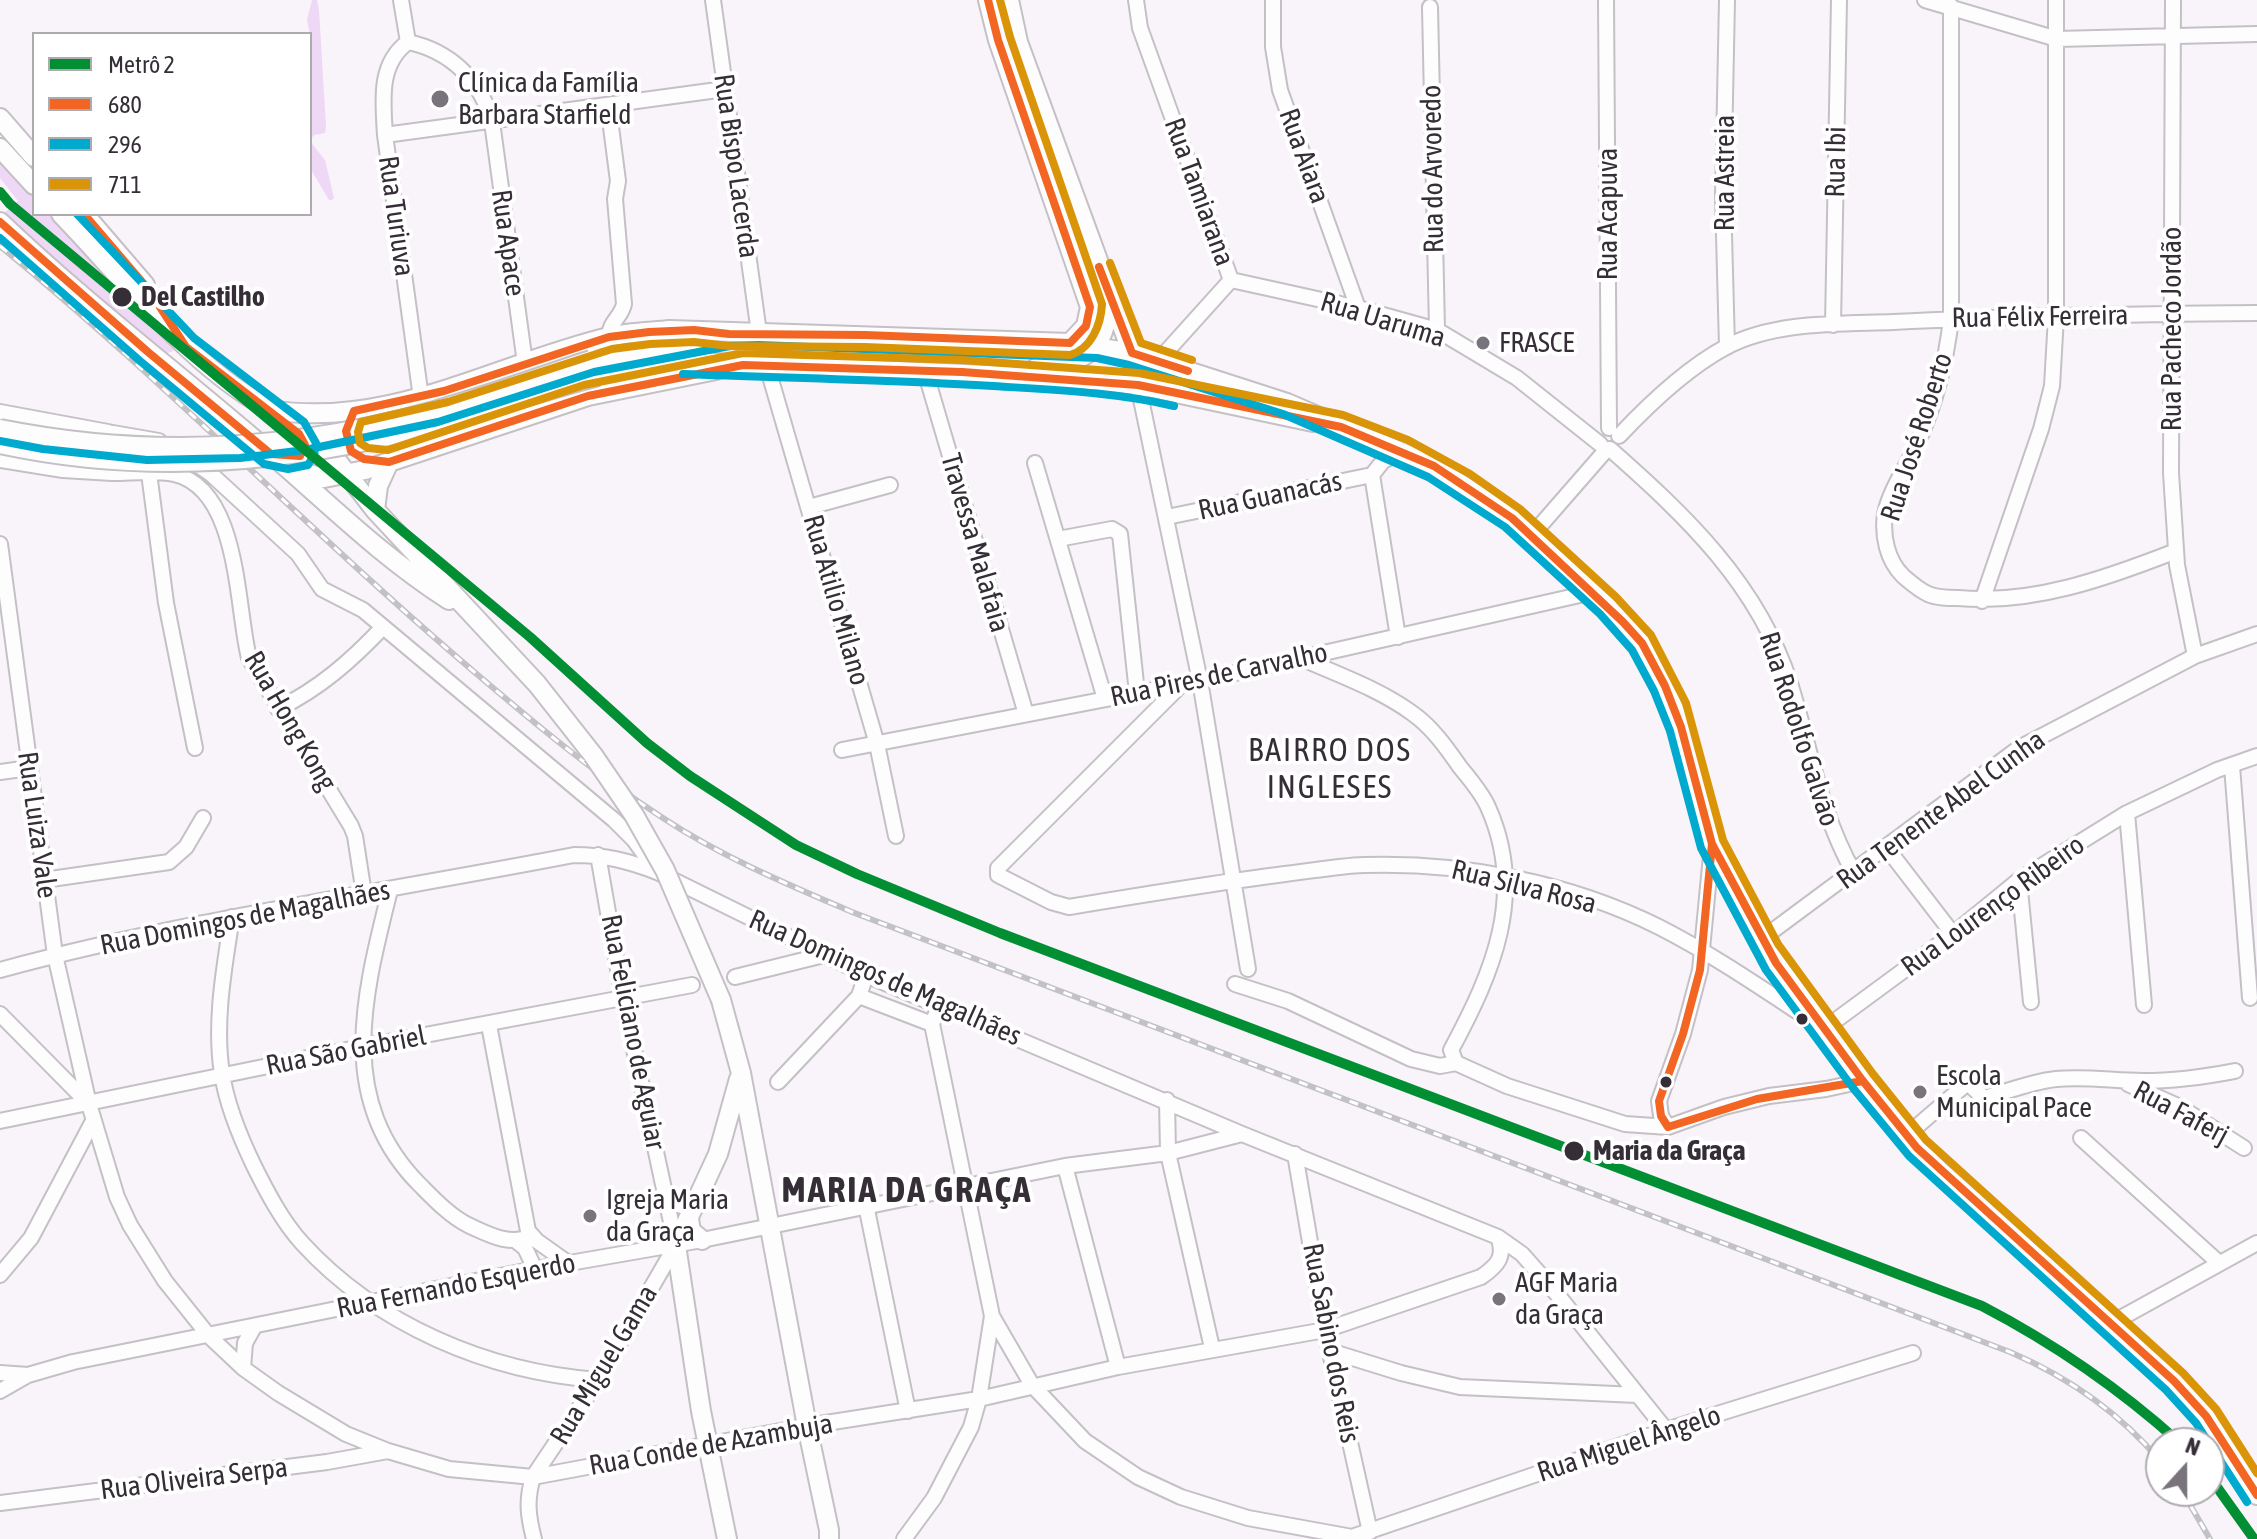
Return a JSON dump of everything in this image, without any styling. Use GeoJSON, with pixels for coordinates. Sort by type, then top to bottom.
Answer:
{"type":"FeatureCollection","features":[{"type":"Feature","properties":{"kind":"main road"},"geometry":{"type":"LineString","coordinates":[[988,0],[998,40],[1090,307],[1086,326],[1070,343]]}},
{"type":"Feature","properties":{"kind":"main road"},"geometry":{"type":"LineString","coordinates":[[1009,0],[1018,42],[1132,353]]}},
{"type":"Feature","properties":{"kind":"main road"},"geometry":{"type":"LineString","coordinates":[[0,118],[32,155]]}},
{"type":"Feature","properties":{"kind":"main road"},"geometry":{"type":"LineString","coordinates":[[0,148],[32,183]]}},
{"type":"Feature","properties":{"kind":"main road"},"geometry":{"type":"LineString","coordinates":[[63,216],[186,347],[299,434],[305,445],[302,453],[297,457],[278,460]]}},
{"type":"Feature","properties":{"kind":"main road"},"geometry":{"type":"LineString","coordinates":[[86,216],[149,290],[186,347]]}},
{"type":"Feature","properties":{"kind":"main road"},"geometry":{"type":"LineString","coordinates":[[0,222],[148,352],[278,460],[348,525],[410,573],[475,617]]}},
{"type":"Feature","properties":{"kind":"main road"},"geometry":{"type":"LineString","coordinates":[[962,372],[1055,366],[1079,358],[1098,346],[1108,321],[1108,294]]}},
{"type":"Feature","properties":{"kind":"main road"},"geometry":{"type":"LineString","coordinates":[[271,410],[310,415],[354,411],[421,398],[609,337],[670,330],[729,334],[865,335],[1070,343],[1132,353],[1287,403],[1402,451],[1464,485],[1532,535],[1642,643],[1665,686],[1681,727],[1712,844],[1776,963],[1907,1135],[1941,1172],[2189,1396],[2206,1416],[2257,1495]]}},
{"type":"Feature","properties":{"kind":"main road"},"geometry":{"type":"LineString","coordinates":[[0,429],[147,448],[197,448],[304,438],[434,411],[729,334]]}},
{"type":"Feature","properties":{"kind":"main road"},"geometry":{"type":"LineString","coordinates":[[863,370],[870,363],[875,350],[865,335]]}},
{"type":"Feature","properties":{"kind":"main road"},"geometry":{"type":"LineString","coordinates":[[0,444],[61,455],[145,462],[223,461],[290,454],[425,427],[594,368],[694,362],[962,372],[1138,385],[1341,427]]}},
{"type":"Feature","properties":{"kind":"main road"},"geometry":{"type":"LineString","coordinates":[[278,460],[324,478],[389,462],[588,396],[743,365]]}},
{"type":"Feature","properties":{"kind":"main road"},"geometry":{"type":"LineString","coordinates":[[271,410],[323,441],[375,510],[494,636],[567,720],[634,815],[680,901],[721,1000],[741,1073],[829,1539]]}},
{"type":"Feature","properties":{"kind":"main road"},"geometry":{"type":"LineString","coordinates":[[354,411],[344,431],[348,446],[366,460],[389,462]]}},
{"type":"Feature","properties":{"kind":"main road"},"geometry":{"type":"LineString","coordinates":[[348,525],[324,478],[321,461],[323,441],[337,424],[354,411]]}},
{"type":"Feature","properties":{"kind":"main road"},"geometry":{"type":"LineString","coordinates":[[375,510],[378,486],[389,462]]}},
{"type":"Feature","properties":{"kind":"main road","name":"Rua Miguel Gama"},"geometry":{"type":"LineString","coordinates":[[676,1245],[693,1212],[728,1122],[741,1073]]}},
{"type":"Feature","properties":{"kind":"main road"},"geometry":{"type":"LineString","coordinates":[[667,1197],[693,1212],[691,1231],[702,1240]]}},
{"type":"Feature","properties":{"kind":"main road","name":"Rua Feliciano de Aguiar"},"geometry":{"type":"LineString","coordinates":[[676,1245],[708,1446],[727,1539]]}},
{"type":"Feature","properties":{"kind":"street"},"geometry":{"type":"LineString","coordinates":[[401,0],[408,42]]}},
{"type":"Feature","properties":{"kind":"street","name":"Rua Bispo Lacerda"},"geometry":{"type":"LineString","coordinates":[[713,0],[759,333]]}},
{"type":"Feature","properties":{"kind":"street","name":"Rua Tamiarana"},"geometry":{"type":"LineString","coordinates":[[1136,0],[1140,28],[1231,280],[1158,361]]}},
{"type":"Feature","properties":{"kind":"street","name":"Rua Aiara"},"geometry":{"type":"LineString","coordinates":[[1273,0],[1273,47],[1280,90],[1358,308]]}},
{"type":"Feature","properties":{"kind":"street","name":"Rua Acapuva"},"geometry":{"type":"LineString","coordinates":[[1606,0],[1614,432]]}},
{"type":"Feature","properties":{"kind":"street","name":"Rua Astreia"},"geometry":{"type":"LineString","coordinates":[[1727,0],[1723,197],[1727,347]]}},
{"type":"Feature","properties":{"kind":"street","name":"Rua Ibi"},"geometry":{"type":"LineString","coordinates":[[1833,325],[1839,0]]}},
{"type":"Feature","properties":{"kind":"street"},"geometry":{"type":"LineString","coordinates":[[1925,0],[2057,39],[2257,34]]}},
{"type":"Feature","properties":{"kind":"street"},"geometry":{"type":"LineString","coordinates":[[1982,601],[2041,429],[2052,386],[2056,317],[2056,0]]}},
{"type":"Feature","properties":{"kind":"street","name":"Rua Pacheco Jordão"},"geometry":{"type":"LineString","coordinates":[[2173,0],[2171,473],[2176,551],[2195,656]]}},
{"type":"Feature","properties":{"kind":"street","name":"Rua José Roberto"},"geometry":{"type":"LineString","coordinates":[[1951,6],[1951,319],[1946,360],[1938,390],[1919,441],[1885,515],[1886,543],[1895,567],[1926,593],[1936,597],[1982,601],[2085,584],[2176,551]]}},
{"type":"Feature","properties":{"kind":"street","name":"Rua do Arvoredo"},"geometry":{"type":"LineString","coordinates":[[1430,7],[1437,330]]}},
{"type":"Feature","properties":{"kind":"street","name":"Rua Apace"},"geometry":{"type":"LineString","coordinates":[[408,42],[440,53],[469,76],[486,103],[492,122],[525,363]]}},
{"type":"Feature","properties":{"kind":"street","name":"Rua Turiuva"},"geometry":{"type":"LineString","coordinates":[[408,42],[389,60],[383,96],[385,135],[421,398]]}},
{"type":"Feature","properties":{"kind":"street"},"geometry":{"type":"LineString","coordinates":[[385,135],[725,89]]}},
{"type":"Feature","properties":{"kind":"street"},"geometry":{"type":"LineString","coordinates":[[609,337],[610,325],[621,313],[624,304],[615,199],[618,181],[611,127]]}},
{"type":"Feature","properties":{"kind":"street","name":"Rua Uaruma"},"geometry":{"type":"LineString","coordinates":[[1231,280],[1358,308],[1437,330],[1517,378],[1606,447]]}},
{"type":"Feature","properties":{"kind":"street","name":"Rua Félix Ferreira"},"geometry":{"type":"LineString","coordinates":[[1606,447],[1617,445],[1614,432],[1686,374],[1727,347],[1776,331],[1951,319],[2257,313]]}},
{"type":"Feature","properties":{"kind":"street","name":"Rua Atilio Milano"},"geometry":{"type":"LineString","coordinates":[[767,366],[877,744],[896,836]]}},
{"type":"Feature","properties":{"kind":"street","name":"Travessa Malafaia"},"geometry":{"type":"LineString","coordinates":[[925,371],[1026,714]]}},
{"type":"Feature","properties":{"kind":"street"},"geometry":{"type":"LineString","coordinates":[[1138,385],[1200,681],[1248,969]]}},
{"type":"Feature","properties":{"kind":"street"},"geometry":{"type":"LineString","coordinates":[[0,412],[146,437],[211,474],[298,554],[322,589],[363,610],[614,820],[634,840],[657,872]]}},
{"type":"Feature","properties":{"kind":"street"},"geometry":{"type":"LineString","coordinates":[[108,432],[125,443],[127,449],[121,465],[112,473]]}},
{"type":"Feature","properties":{"kind":"street"},"geometry":{"type":"LineString","coordinates":[[1380,442],[1383,461]]}},
{"type":"Feature","properties":{"kind":"street"},"geometry":{"type":"LineString","coordinates":[[0,460],[63,470],[171,474],[176,462],[166,446]]}},
{"type":"Feature","properties":{"kind":"street"},"geometry":{"type":"LineString","coordinates":[[1532,535],[1606,447]]}},
{"type":"Feature","properties":{"kind":"street","name":"Rua Rodolfo Galvão"},"geometry":{"type":"LineString","coordinates":[[1606,447],[1713,546],[1761,613],[1789,681],[1833,834],[1854,873]]}},
{"type":"Feature","properties":{"kind":"street"},"geometry":{"type":"LineString","coordinates":[[1398,637],[1372,475],[1383,461],[1402,451]]}},
{"type":"Feature","properties":{"kind":"street"},"geometry":{"type":"LineString","coordinates":[[1035,463],[1105,699]]}},
{"type":"Feature","properties":{"kind":"street"},"geometry":{"type":"LineString","coordinates":[[149,473],[166,603],[195,748]]}},
{"type":"Feature","properties":{"kind":"street","name":"Rua Hong Kong"},"geometry":{"type":"LineString","coordinates":[[171,474],[200,489],[223,526],[237,577],[249,658],[351,826],[364,894]]}},
{"type":"Feature","properties":{"kind":"street","name":"Rua Guanacás"},"geometry":{"type":"LineString","coordinates":[[1167,517],[1372,475]]}},
{"type":"Feature","properties":{"kind":"street"},"geometry":{"type":"LineString","coordinates":[[809,507],[890,485]]}},
{"type":"Feature","properties":{"kind":"street"},"geometry":{"type":"LineString","coordinates":[[1058,539],[1112,529],[1120,534],[1137,693]]}},
{"type":"Feature","properties":{"kind":"street","name":"Rua Luiza Vale"},"geometry":{"type":"LineString","coordinates":[[0,544],[55,955],[89,1104]]}},
{"type":"Feature","properties":{"kind":"street","name":"Rua Pires de Carvalho"},"geometry":{"type":"LineString","coordinates":[[842,750],[1181,685],[1593,592]]}},
{"type":"Feature","properties":{"kind":"street"},"geometry":{"type":"LineString","coordinates":[[278,709],[312,692],[383,627]]}},
{"type":"Feature","properties":{"kind":"street","name":"Rua Tenente Abel Cunha"},"geometry":{"type":"LineString","coordinates":[[1763,938],[2019,748],[2195,656],[2257,634]]}},
{"type":"Feature","properties":{"kind":"street"},"geometry":{"type":"LineString","coordinates":[[1235,984],[1288,1001],[1411,1059],[1440,1066],[1454,1056],[1490,972],[1501,929],[1506,876],[1496,828],[1487,803],[1437,736],[1414,714],[1390,699],[1303,659]]}},
{"type":"Feature","properties":{"kind":"street","name":"Rua Silva Rosa"},"geometry":{"type":"LineString","coordinates":[[1181,685],[998,868],[998,875],[1051,902],[1069,907],[1232,881],[1361,865],[1431,866],[1506,876],[1571,893],[1657,926],[1703,951],[1824,1029]]}},
{"type":"Feature","properties":{"kind":"street","name":"Rua Lourenço Ribeiro"},"geometry":{"type":"LineString","coordinates":[[1824,1029],[1953,934],[2019,880],[2127,813],[2257,756]]}},
{"type":"Feature","properties":{"kind":"street"},"geometry":{"type":"LineString","coordinates":[[2232,766],[2250,998]]}},
{"type":"Feature","properties":{"kind":"street"},"geometry":{"type":"LineString","coordinates":[[0,772],[29,768]]}},
{"type":"Feature","properties":{"kind":"street"},"geometry":{"type":"LineString","coordinates":[[2127,813],[2144,1005]]}},
{"type":"Feature","properties":{"kind":"street"},"geometry":{"type":"LineString","coordinates":[[44,880],[169,862],[186,847],[203,818]]}},
{"type":"Feature","properties":{"kind":"street"},"geometry":{"type":"LineString","coordinates":[[1668,1127],[1661,1116],[1659,1101],[1694,998],[1703,951],[1712,844]]}},
{"type":"Feature","properties":{"kind":"street"},"geometry":{"type":"LineString","coordinates":[[1886,847],[1953,934]]}},
{"type":"Feature","properties":{"kind":"street","name":"Rua Domingos de Magalhães"},"geometry":{"type":"LineString","coordinates":[[0,970],[232,917],[574,855],[598,855],[628,861],[657,872],[866,975],[1242,1134],[1498,1237],[1522,1254],[1552,1288],[1666,1430]]}},
{"type":"Feature","properties":{"kind":"street","name":"Rua Feliciano de Aguiar"},"geometry":{"type":"LineString","coordinates":[[598,855],[623,998],[676,1245]]}},
{"type":"Feature","properties":{"kind":"street"},"geometry":{"type":"LineString","coordinates":[[2019,880],[2031,1002]]}},
{"type":"Feature","properties":{"kind":"street"},"geometry":{"type":"LineString","coordinates":[[390,890],[366,991],[361,1047],[374,1113],[405,1170],[462,1222],[486,1233],[524,1238],[568,1263]]}},
{"type":"Feature","properties":{"kind":"street"},"geometry":{"type":"LineString","coordinates":[[232,917],[220,1009],[222,1075],[238,1134],[265,1188],[300,1241],[340,1281],[371,1303],[434,1337],[498,1364],[542,1374],[598,1380]]}},
{"type":"Feature","properties":{"kind":"street"},"geometry":{"type":"LineString","coordinates":[[735,977],[824,955]]}},
{"type":"Feature","properties":{"kind":"street"},"geometry":{"type":"LineString","coordinates":[[778,1082],[859,996],[866,975]]}},
{"type":"Feature","properties":{"kind":"street","name":"Rua São Gabriel"},"geometry":{"type":"LineString","coordinates":[[0,1121],[361,1047],[692,985]]}},
{"type":"Feature","properties":{"kind":"street"},"geometry":{"type":"LineString","coordinates":[[859,996],[932,1024]]}},
{"type":"Feature","properties":{"kind":"street"},"geometry":{"type":"LineString","coordinates":[[939,1006],[932,1024],[992,1316],[1032,1385],[1085,1441],[1138,1477],[1181,1497],[1248,1518],[1349,1538]]}},
{"type":"Feature","properties":{"kind":"street"},"geometry":{"type":"LineString","coordinates":[[0,1014],[89,1104]]}},
{"type":"Feature","properties":{"kind":"street"},"geometry":{"type":"LineString","coordinates":[[489,1025],[525,1248],[535,1269]]}},
{"type":"Feature","properties":{"kind":"street"},"geometry":{"type":"LineString","coordinates":[[1454,1056],[1507,1086],[1588,1114],[1625,1124],[1668,1127],[1724,1107],[1769,1096],[1863,1081]]}},
{"type":"Feature","properties":{"kind":"street"},"geometry":{"type":"LineString","coordinates":[[1907,1135],[1962,1087],[1970,1085],[1983,1098],[1987,1098],[2017,1086],[2045,1081],[2203,1078],[2235,1071]]}},
{"type":"Feature","properties":{"kind":"street","name":"Rua Faferj"},"geometry":{"type":"LineString","coordinates":[[2117,1079],[2180,1107],[2244,1148]]}},
{"type":"Feature","properties":{"kind":"street"},"geometry":{"type":"LineString","coordinates":[[1167,1100],[1168,1153],[1212,1348]]}},
{"type":"Feature","properties":{"kind":"street","name":"Rua Conde de Azambuja"},"geometry":{"type":"LineString","coordinates":[[89,1104],[117,1197],[130,1225],[165,1281],[209,1336],[243,1368],[309,1414],[346,1434],[388,1451],[449,1469],[533,1477],[807,1426],[979,1399],[1212,1348],[1325,1330],[1481,1277],[1498,1263],[1501,1256],[1498,1237]]}},
{"type":"Feature","properties":{"kind":"street"},"geometry":{"type":"LineString","coordinates":[[0,1275],[31,1238],[93,1121]]}},
{"type":"Feature","properties":{"kind":"street","name":"Rua Fernando Esquerdo"},"geometry":{"type":"LineString","coordinates":[[0,1373],[28,1375],[73,1362],[535,1269],[769,1227],[1065,1166],[1168,1153],[1242,1134]]}},
{"type":"Feature","properties":{"kind":"street"},"geometry":{"type":"LineString","coordinates":[[2081,1138],[2219,1263]]}},
{"type":"Feature","properties":{"kind":"street","name":"Rua Sabino dos Reis"},"geometry":{"type":"LineString","coordinates":[[1295,1154],[1325,1330],[1370,1532]]}},
{"type":"Feature","properties":{"kind":"street"},"geometry":{"type":"LineString","coordinates":[[1065,1166],[1118,1367]]}},
{"type":"Feature","properties":{"kind":"street"},"geometry":{"type":"LineString","coordinates":[[866,1205],[908,1411]]}},
{"type":"Feature","properties":{"kind":"street"},"geometry":{"type":"LineString","coordinates":[[2110,1324],[2257,1243]]}},
{"type":"Feature","properties":{"kind":"street","name":"Rua Miguel Gama"},"geometry":{"type":"LineString","coordinates":[[533,1477],[598,1380],[676,1245]]}},
{"type":"Feature","properties":{"kind":"street"},"geometry":{"type":"LineString","coordinates":[[904,1539],[934,1498],[959,1453],[979,1399],[992,1316]]}},
{"type":"Feature","properties":{"kind":"street"},"geometry":{"type":"LineString","coordinates":[[243,1368],[245,1343],[254,1327]]}},
{"type":"Feature","properties":{"kind":"street"},"geometry":{"type":"LineString","coordinates":[[1330,1351],[1460,1387],[1637,1395]]}},
{"type":"Feature","properties":{"kind":"street","name":"Rua Miguel Ângelo"},"geometry":{"type":"LineString","coordinates":[[1349,1538],[1666,1430],[1913,1353]]}},
{"type":"Feature","properties":{"kind":"street"},"geometry":{"type":"LineString","coordinates":[[0,1391],[28,1375]]}},
{"type":"Feature","properties":{"kind":"street","name":"Rua Oliveira Serpa"},"geometry":{"type":"LineString","coordinates":[[0,1503],[327,1462],[388,1451]]}},
{"type":"Feature","properties":{"kind":"street"},"geometry":{"type":"LineString","coordinates":[[533,1477],[527,1510],[534,1539]]}},
{"type":"Feature","properties":{"kind":"shaded area"},"geometry":{"type":"Polygon","coordinates":[[[312,0],[317,0],[326,127],[325,133],[312,138],[312,32],[307,20],[312,0]]]}},
{"type":"Feature","properties":{"kind":"shaded area"},"geometry":{"type":"Polygon","coordinates":[[[312,144],[325,160],[334,198],[329,200],[312,171],[312,144]]]}},
{"type":"Feature","properties":{"kind":"shaded area"},"geometry":{"type":"Polygon","coordinates":[[[0,154],[32,193],[32,216],[52,216],[174,351],[164,354],[4,213],[18,201],[0,178],[0,154]]]}},
{"type":"Feature","properties":{"kind":"railway"},"geometry":{"type":"LineString","coordinates":[[0,246],[61,297],[353,565],[495,689],[613,784],[708,845],[852,912],[2010,1352],[2092,1398],[2145,1444]]}},
{"type":"Feature","properties":{"kind":"railway"},"geometry":{"type":"LineString","coordinates":[[2191,1507],[2210,1539]]}},
{"type":"Feature","properties":{"kind":"metro line","name":"2"},"geometry":{"type":"LineString","coordinates":[[0,192],[10,204],[530,637],[647,743],[690,776],[796,845],[857,874],[1000,933],[1982,1306],[2086,1368],[2161,1427]]}},
{"type":"Feature","properties":{"kind":"metro line","name":"2"},"geometry":{"type":"LineString","coordinates":[[2225,1498],[2254,1539]]}},
{"type":"Feature","properties":{"kind":"transit line","name":"680"},"geometry":{"type":"LineString","coordinates":[[988,0],[998,40],[1090,307],[1086,326],[1070,343],[865,335],[729,334],[694,330],[609,337],[444,391],[354,411],[346,431],[351,451],[364,459],[389,462],[588,396],[743,365],[962,372],[1138,385],[1341,427],[1434,466],[1512,518],[1623,622],[1642,643],[1665,686],[1681,727],[1712,844],[1700,970],[1683,1034],[1659,1101],[1661,1116],[1668,1127],[1757,1099],[1863,1081]]}},
{"type":"Feature","properties":{"kind":"transit line","name":"711"},"geometry":{"type":"LineString","coordinates":[[1000,0],[1102,304],[1094,335],[1077,352],[1070,355],[865,347],[729,346],[694,342],[650,344],[612,349],[448,402],[361,422],[358,432],[360,443],[368,448],[388,450],[584,385],[743,353],[962,360],[1139,373],[1343,415],[1408,440],[1470,474],[1520,509],[1616,597],[1651,635],[1686,703],[1723,840],[1778,944],[1873,1074],[1926,1140],[2183,1373],[2216,1409],[2257,1473]]}},
{"type":"Feature","properties":{"kind":"transit line","name":"296"},"geometry":{"type":"LineString","coordinates":[[0,238],[264,464],[288,469],[308,465],[316,443],[304,422],[194,338],[79,216]]}},
{"type":"Feature","properties":{"kind":"transit line","name":"680"},"geometry":{"type":"LineString","coordinates":[[0,222],[148,352],[271,454],[300,456],[305,445],[299,434],[186,347],[149,290],[86,216]]}},
{"type":"Feature","properties":{"kind":"transit line","name":"711"},"geometry":{"type":"LineString","coordinates":[[1110,263],[1141,343],[1192,360]]}},
{"type":"Feature","properties":{"kind":"transit line","name":"680"},"geometry":{"type":"LineString","coordinates":[[1099,267],[1132,353],[1188,371]]}},
{"type":"Feature","properties":{"kind":"transit line","name":"296"},"geometry":{"type":"LineString","coordinates":[[0,441],[43,449],[147,460],[240,458],[305,450],[438,422],[594,372],[730,346],[759,345],[1097,358],[1129,365],[1283,414],[1428,477],[1505,527],[1600,614],[1632,650],[1654,691],[1670,731],[1701,848],[1766,970],[1853,1088],[1909,1156],[2166,1390],[2196,1423],[2247,1502]]}},
{"type":"Feature","properties":{"kind":"transit line","name":"296"},"geometry":{"type":"LineString","coordinates":[[683,374],[1039,389],[1107,395],[1174,406]]}},
{"type":"Feature","properties":{"kind":"transit line","name":"680"},"geometry":{"type":"LineString","coordinates":[[1712,844],[1776,963],[1917,1148],[2174,1381],[2206,1416],[2257,1495]]}},
{"type":"Feature","properties":{"kind":"place","name":"Clínica da Família Barbara Starfield"},"geometry":{"type":"Point","coordinates":[440,99]}},
{"type":"Feature","properties":{"kind":"place","name":"Del Castilho"},"geometry":{"type":"Point","coordinates":[122,297]}},
{"type":"Feature","properties":{"kind":"place","name":"FRASCE"},"geometry":{"type":"Point","coordinates":[1483,343]}},
{"type":"Feature","properties":{"kind":"place","name":"Escola Municipal Pace"},"geometry":{"type":"Point","coordinates":[1920,1092]}},
{"type":"Feature","properties":{"kind":"place","name":"Maria da Graça"},"geometry":{"type":"Point","coordinates":[1574,1151]}},
{"type":"Feature","properties":{"kind":"place","name":"Igreja Maria da Graça"},"geometry":{"type":"Point","coordinates":[590,1216]}},
{"type":"Feature","properties":{"kind":"place","name":"AGF Maria da Graça"},"geometry":{"type":"Point","coordinates":[1499,1299]}},
{"type":"Feature","properties":{"kind":"district","name":"BAIRRO DOS INGLESES"},"geometry":{"type":"Point","coordinates":[1330,770]}},
{"type":"Feature","properties":{"kind":"district","name":"MARIA DA GRAÇA"},"geometry":{"type":"Point","coordinates":[907,1191]}}]}
